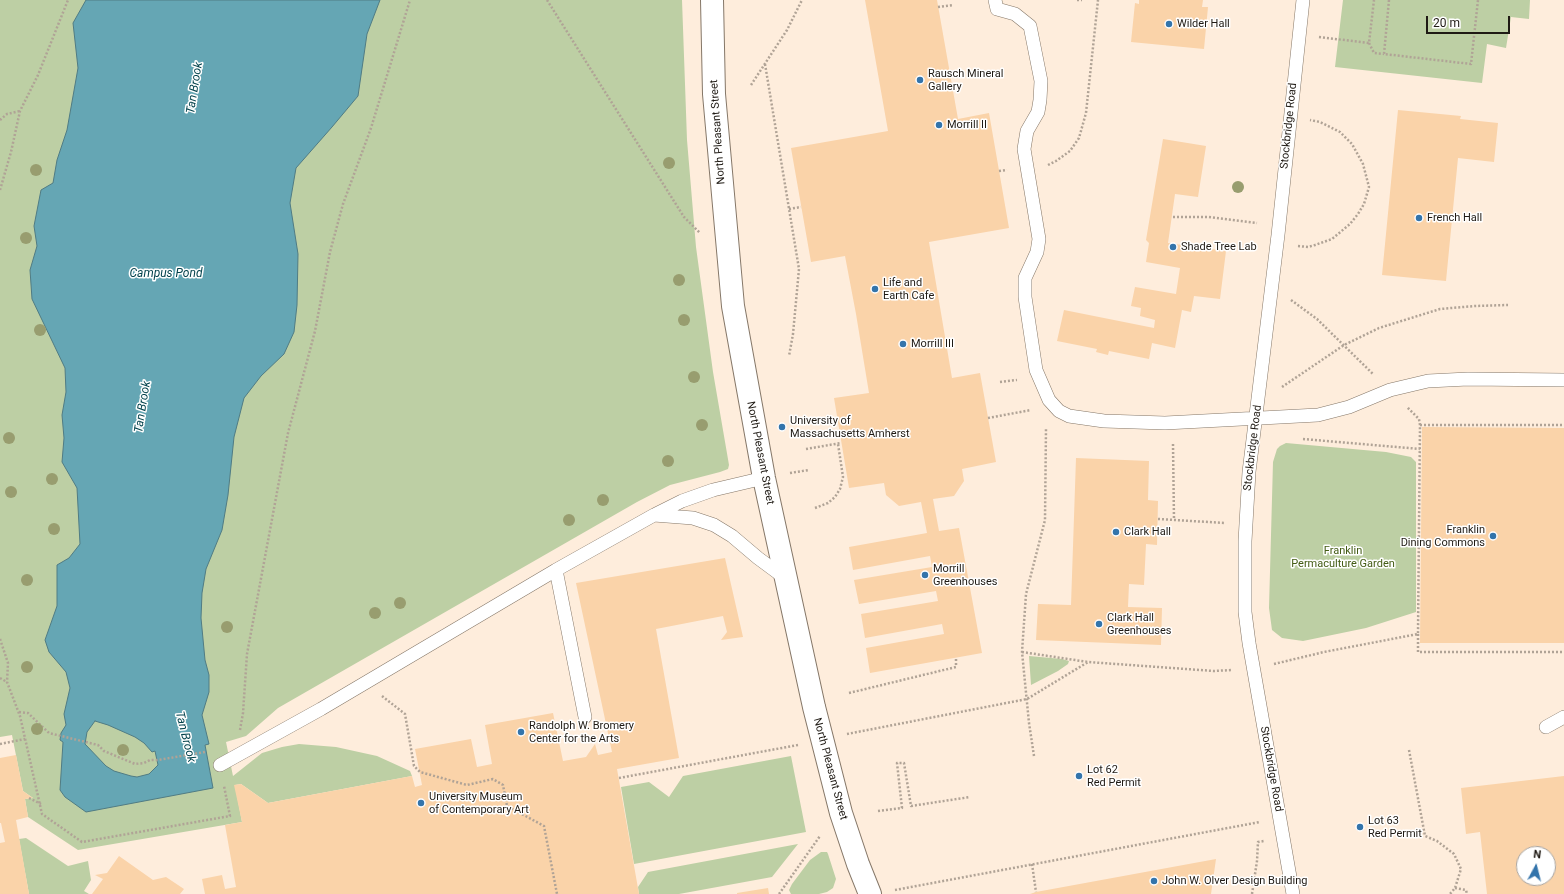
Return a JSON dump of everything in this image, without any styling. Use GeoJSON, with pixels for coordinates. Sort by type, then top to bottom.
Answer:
{"type":"FeatureCollection","features":[{"type":"Feature","properties":{"kind":"main road","name":"North Pleasant Street"},"geometry":{"type":"LineString","coordinates":[[712,0],[714,94],[733,306],[764,478],[815,713],[834,787],[858,864],[881,892]]}},
{"type":"Feature","properties":{"kind":"lane"},"geometry":{"type":"LineString","coordinates":[[995,0],[997,9],[1015,14],[1030,26],[1040,81],[1040,100],[1038,112],[1027,131],[1024,149],[1039,239],[1037,252],[1025,278],[1025,297],[1036,370],[1049,400],[1059,411],[1069,416],[1104,421],[1165,423],[1256,419],[1318,414],[1348,407],[1390,390],[1428,382],[1468,379],[1564,380]]}},
{"type":"Feature","properties":{"kind":"lane","name":"Stockbridge Road"},"geometry":{"type":"LineString","coordinates":[[1293,894],[1249,643],[1245,612],[1246,525],[1249,472],[1278,235],[1303,0]]}},
{"type":"Feature","properties":{"kind":"lane"},"geometry":{"type":"LineString","coordinates":[[220,765],[321,709],[556,570],[654,515],[682,501],[713,490],[764,478]]}},
{"type":"Feature","properties":{"kind":"lane"},"geometry":{"type":"LineString","coordinates":[[654,515],[693,518],[714,525],[732,536],[785,578]]}},
{"type":"Feature","properties":{"kind":"lane"},"geometry":{"type":"LineString","coordinates":[[556,570],[585,717]]}},
{"type":"Feature","properties":{"kind":"lane"},"geometry":{"type":"LineString","coordinates":[[1546,727],[1564,717]]}},
{"type":"Feature","properties":{"kind":"path"},"geometry":{"type":"LineString","coordinates":[[0,190],[11,152],[20,111],[38,75],[68,0]]}},
{"type":"Feature","properties":{"kind":"path"},"geometry":{"type":"LineString","coordinates":[[243,713],[247,654],[287,441],[315,331],[330,252],[342,204],[373,122],[410,0]]}},
{"type":"Feature","properties":{"kind":"path"},"geometry":{"type":"LineString","coordinates":[[547,0],[684,217],[700,233]]}},
{"type":"Feature","properties":{"kind":"path"},"geometry":{"type":"LineString","coordinates":[[751,85],[787,30],[802,0]]}},
{"type":"Feature","properties":{"kind":"path"},"geometry":{"type":"LineString","coordinates":[[1077,0],[1082,0]]}},
{"type":"Feature","properties":{"kind":"path"},"geometry":{"type":"LineString","coordinates":[[1045,166],[1056,161],[1070,151],[1079,138],[1086,113],[1098,0]]}},
{"type":"Feature","properties":{"kind":"path"},"geometry":{"type":"LineString","coordinates":[[1374,0],[1369,42],[1374,53],[1472,64],[1478,0]]}},
{"type":"Feature","properties":{"kind":"path"},"geometry":{"type":"LineString","coordinates":[[1384,54],[1390,0]]}},
{"type":"Feature","properties":{"kind":"path"},"geometry":{"type":"LineString","coordinates":[[938,8],[953,4]]}},
{"type":"Feature","properties":{"kind":"path"},"geometry":{"type":"LineString","coordinates":[[1319,37],[1369,42]]}},
{"type":"Feature","properties":{"kind":"path"},"geometry":{"type":"LineString","coordinates":[[765,64],[799,269],[793,334],[789,356]]}},
{"type":"Feature","properties":{"kind":"path"},"geometry":{"type":"LineString","coordinates":[[0,120],[7,114],[20,111]]}},
{"type":"Feature","properties":{"kind":"path"},"geometry":{"type":"LineString","coordinates":[[1293,245],[1308,247],[1332,239],[1350,224],[1358,214],[1364,204],[1368,187],[1363,164],[1352,144],[1340,132],[1320,122],[1308,119]]}},
{"type":"Feature","properties":{"kind":"path"},"geometry":{"type":"LineString","coordinates":[[789,209],[801,207]]}},
{"type":"Feature","properties":{"kind":"path"},"geometry":{"type":"LineString","coordinates":[[1173,217],[1209,217],[1264,224]]}},
{"type":"Feature","properties":{"kind":"path"},"geometry":{"type":"LineString","coordinates":[[1287,296],[1317,319],[1374,375]]}},
{"type":"Feature","properties":{"kind":"path"},"geometry":{"type":"LineString","coordinates":[[1282,387],[1344,345],[1379,328],[1440,310],[1475,306],[1508,305]]}},
{"type":"Feature","properties":{"kind":"path"},"geometry":{"type":"LineString","coordinates":[[1406,406],[1419,419],[1420,425],[1418,652],[1564,652]]}},
{"type":"Feature","properties":{"kind":"path"},"geometry":{"type":"LineString","coordinates":[[988,418],[1031,410]]}},
{"type":"Feature","properties":{"kind":"path"},"geometry":{"type":"LineString","coordinates":[[1034,756],[1022,652],[1026,594],[1044,520],[1046,425]]}},
{"type":"Feature","properties":{"kind":"path"},"geometry":{"type":"LineString","coordinates":[[1420,425],[1564,425]]}},
{"type":"Feature","properties":{"kind":"path"},"geometry":{"type":"LineString","coordinates":[[1301,439],[1420,449]]}},
{"type":"Feature","properties":{"kind":"path"},"geometry":{"type":"LineString","coordinates":[[806,449],[840,443],[843,477],[840,489],[835,497],[828,503],[815,508]]}},
{"type":"Feature","properties":{"kind":"path"},"geometry":{"type":"LineString","coordinates":[[788,474],[809,470]]}},
{"type":"Feature","properties":{"kind":"path"},"geometry":{"type":"LineString","coordinates":[[1158,519],[1246,525]]}},
{"type":"Feature","properties":{"kind":"path"},"geometry":{"type":"LineString","coordinates":[[1268,665],[1418,634]]}},
{"type":"Feature","properties":{"kind":"path"},"geometry":{"type":"LineString","coordinates":[[0,640],[8,663],[7,682],[19,712],[41,804],[42,814],[82,842],[230,816],[220,765]]}},
{"type":"Feature","properties":{"kind":"path"},"geometry":{"type":"LineString","coordinates":[[1022,652],[1088,662],[1214,671],[1234,670]]}},
{"type":"Feature","properties":{"kind":"path"},"geometry":{"type":"LineString","coordinates":[[849,693],[956,667],[956,658]]}},
{"type":"Feature","properties":{"kind":"path"},"geometry":{"type":"LineString","coordinates":[[843,734],[1027,699],[1088,662]]}},
{"type":"Feature","properties":{"kind":"path"},"geometry":{"type":"LineString","coordinates":[[0,678],[7,682]]}},
{"type":"Feature","properties":{"kind":"path"},"geometry":{"type":"LineString","coordinates":[[365,683],[405,714],[414,766],[420,772],[467,785],[493,780],[503,785],[507,806],[544,826],[557,894]]}},
{"type":"Feature","properties":{"kind":"path"},"geometry":{"type":"LineString","coordinates":[[19,712],[28,712],[49,733],[98,745],[104,751],[135,764],[144,763],[150,760],[158,760],[206,751]]}},
{"type":"Feature","properties":{"kind":"path"},"geometry":{"type":"LineString","coordinates":[[0,744],[25,739]]}},
{"type":"Feature","properties":{"kind":"path"},"geometry":{"type":"LineString","coordinates":[[619,778],[796,746]]}},
{"type":"Feature","properties":{"kind":"path"},"geometry":{"type":"LineString","coordinates":[[1409,750],[1425,836],[1437,841],[1454,854],[1461,869],[1455,888],[1450,894]]}},
{"type":"Feature","properties":{"kind":"path"},"geometry":{"type":"LineString","coordinates":[[878,811],[902,808],[897,763],[904,763],[911,806],[970,797]]}},
{"type":"Feature","properties":{"kind":"path"},"geometry":{"type":"LineString","coordinates":[[29,798],[41,804]]}},
{"type":"Feature","properties":{"kind":"path"},"geometry":{"type":"LineString","coordinates":[[881,892],[1280,818]]}},
{"type":"Feature","properties":{"kind":"path"},"geometry":{"type":"LineString","coordinates":[[1252,894],[1258,842],[1271,839],[1280,818]]}},
{"type":"Feature","properties":{"kind":"path"},"geometry":{"type":"LineString","coordinates":[[779,894],[820,836]]}},
{"type":"Feature","properties":{"kind":"path"},"geometry":{"type":"LineString","coordinates":[[1032,864],[1036,892]]}},
{"type":"Feature","properties":{"kind":"path"},"geometry":{"type":"LineString","coordinates":[[1455,888],[1466,890],[1467,894]]}},
{"type":"Feature","properties":{"kind":"green space"},"geometry":{"type":"Polygon","coordinates":[[[0,0],[682,0],[687,140],[696,247],[713,372],[729,465],[728,469],[670,485],[637,502],[278,708],[246,736],[226,742],[233,776],[262,753],[299,744],[336,747],[377,756],[410,771],[412,776],[268,803],[241,784],[235,785],[242,822],[78,850],[28,817],[25,799],[33,798],[23,791],[12,735],[0,737],[0,0]]]}},
{"type":"Feature","properties":{"kind":"green space"},"geometry":{"type":"Polygon","coordinates":[[[1343,0],[1530,0],[1529,19],[1511,17],[1506,48],[1487,44],[1482,83],[1335,67],[1343,0]]]}},
{"type":"Feature","properties":{"kind":"green space","name":"Franklin Permaculture Garden"},"geometry":{"type":"Polygon","coordinates":[[[1286,443],[1386,452],[1411,457],[1416,462],[1416,612],[1366,628],[1303,641],[1282,638],[1272,630],[1269,608],[1273,462],[1277,449],[1286,443]]]}},
{"type":"Feature","properties":{"kind":"green space"},"geometry":{"type":"Polygon","coordinates":[[[1029,656],[1069,661],[1068,664],[1058,671],[1031,685],[1029,656]]]}},
{"type":"Feature","properties":{"kind":"green space"},"geometry":{"type":"Polygon","coordinates":[[[791,756],[806,832],[634,864],[621,787],[649,782],[669,797],[683,776],[791,756]]]}},
{"type":"Feature","properties":{"kind":"green space"},"geometry":{"type":"Polygon","coordinates":[[[26,838],[68,866],[88,861],[91,880],[84,891],[89,894],[29,894],[19,839],[26,838]]]}},
{"type":"Feature","properties":{"kind":"green space"},"geometry":{"type":"Polygon","coordinates":[[[798,844],[772,877],[679,894],[639,894],[638,887],[648,872],[798,844]]]}},
{"type":"Feature","properties":{"kind":"green space"},"geometry":{"type":"Polygon","coordinates":[[[821,852],[827,852],[828,854],[836,879],[833,888],[827,892],[819,894],[791,894],[789,890],[792,884],[810,860],[821,852]]]}},
{"type":"Feature","properties":{"kind":"water","name":"Campus Pond"},"geometry":{"type":"Polygon","coordinates":[[[86,0],[380,0],[367,34],[358,96],[296,168],[290,203],[298,254],[297,305],[294,332],[284,354],[261,376],[244,398],[234,437],[228,495],[222,530],[206,569],[202,593],[201,618],[205,660],[209,675],[209,692],[202,715],[209,744],[205,745],[213,788],[86,812],[65,797],[60,790],[63,742],[60,740],[61,733],[66,725],[64,714],[70,688],[66,672],[49,652],[45,640],[57,606],[57,565],[69,558],[80,544],[77,488],[62,462],[64,438],[62,415],[66,392],[65,368],[32,299],[30,270],[37,246],[34,226],[41,190],[53,183],[57,160],[67,130],[78,68],[73,23],[86,0]],[[95,721],[87,732],[85,744],[106,766],[114,771],[137,777],[149,774],[158,765],[155,751],[152,752],[144,743],[135,737],[95,721]]]}},
{"type":"Feature","properties":{"kind":"building"},"geometry":{"type":"Polygon","coordinates":[[[865,0],[937,0],[958,119],[989,113],[1009,228],[929,242],[952,378],[980,373],[996,462],[962,469],[964,481],[954,496],[933,499],[939,531],[959,528],[982,653],[870,673],[866,648],[944,634],[942,624],[865,638],[861,614],[938,601],[936,591],[859,604],[854,580],[932,567],[930,556],[853,570],[849,547],[927,533],[921,502],[899,506],[886,495],[884,483],[849,488],[834,398],[869,393],[856,314],[845,256],[811,262],[791,148],[888,131],[865,0]]]}},
{"type":"Feature","properties":{"kind":"building","name":"Wilder Hall"},"geometry":{"type":"Polygon","coordinates":[[[1139,0],[1203,0],[1202,7],[1208,7],[1204,49],[1131,42],[1135,3],[1139,4],[1139,0]]]}},
{"type":"Feature","properties":{"kind":"building","name":"French Hall"},"geometry":{"type":"Polygon","coordinates":[[[1398,110],[1461,116],[1460,119],[1498,123],[1494,162],[1458,158],[1446,281],[1382,275],[1398,110]]]}},
{"type":"Feature","properties":{"kind":"building","name":"Shade Tree Lab"},"geometry":{"type":"Polygon","coordinates":[[[1163,139],[1206,146],[1198,197],[1175,194],[1168,243],[1226,251],[1220,299],[1194,296],[1191,312],[1182,310],[1175,348],[1152,343],[1149,359],[1109,351],[1108,355],[1096,352],[1097,349],[1057,341],[1064,310],[1154,328],[1155,320],[1140,316],[1141,308],[1131,306],[1135,287],[1176,294],[1180,268],[1146,262],[1149,243],[1146,240],[1163,139]]]}},
{"type":"Feature","properties":{"kind":"building","name":"Franklin Dining Commons"},"geometry":{"type":"Polygon","coordinates":[[[1422,427],[1564,428],[1564,643],[1420,643],[1422,427]]]}},
{"type":"Feature","properties":{"kind":"building","name":"Clark Hall"},"geometry":{"type":"Polygon","coordinates":[[[1076,458],[1149,461],[1148,500],[1158,501],[1157,545],[1146,544],[1144,585],[1129,584],[1128,607],[1162,608],[1161,645],[1036,640],[1038,604],[1071,605],[1076,458]]]}},
{"type":"Feature","properties":{"kind":"building","name":"Randolph W. Bromery Center for the Arts"},"geometry":{"type":"Polygon","coordinates":[[[725,558],[743,637],[721,640],[727,632],[723,616],[656,629],[679,758],[617,769],[639,894],[205,894],[202,879],[222,875],[225,889],[236,887],[225,825],[242,822],[234,785],[241,784],[268,803],[412,776],[415,787],[422,785],[415,749],[471,739],[477,767],[492,764],[485,725],[553,713],[563,761],[586,757],[595,744],[598,755],[612,752],[576,583],[725,558]]]}},
{"type":"Feature","properties":{"kind":"building"},"geometry":{"type":"Polygon","coordinates":[[[16,755],[23,791],[33,798],[25,799],[28,817],[16,820],[29,894],[0,894],[0,843],[5,842],[0,823],[0,758],[16,755]]]}},
{"type":"Feature","properties":{"kind":"building"},"geometry":{"type":"Polygon","coordinates":[[[1564,776],[1564,894],[1487,894],[1480,832],[1466,834],[1461,788],[1564,776]]]}},
{"type":"Feature","properties":{"kind":"building"},"geometry":{"type":"Polygon","coordinates":[[[119,856],[153,880],[166,877],[184,889],[180,894],[92,894],[103,879],[95,875],[107,873],[119,856]]]}},
{"type":"Feature","properties":{"kind":"building","name":"John W. Olver Design Building"},"geometry":{"type":"Polygon","coordinates":[[[1216,859],[1211,894],[1030,894],[1036,892],[1216,859]]]}},
{"type":"Feature","properties":{"kind":"building"},"geometry":{"type":"Polygon","coordinates":[[[768,888],[769,894],[737,894],[737,893],[768,888]]]}},
{"type":"Feature","properties":{"kind":"place","name":"Wilder Hall"},"geometry":{"type":"Point","coordinates":[1169,24]}},
{"type":"Feature","properties":{"kind":"place","name":"Rausch Mineral Gallery"},"geometry":{"type":"Point","coordinates":[920,80]}},
{"type":"Feature","properties":{"kind":"place","name":"Morrill II"},"geometry":{"type":"Point","coordinates":[939,125]}},
{"type":"Feature","properties":{"kind":"place","name":"French Hall"},"geometry":{"type":"Point","coordinates":[1419,218]}},
{"type":"Feature","properties":{"kind":"place","name":"Shade Tree Lab"},"geometry":{"type":"Point","coordinates":[1173,247]}},
{"type":"Feature","properties":{"kind":"place","name":"Life and Earth Cafe"},"geometry":{"type":"Point","coordinates":[875,289]}},
{"type":"Feature","properties":{"kind":"place","name":"Morrill III"},"geometry":{"type":"Point","coordinates":[903,344]}},
{"type":"Feature","properties":{"kind":"place","name":"University of Massachusetts Amherst"},"geometry":{"type":"Point","coordinates":[782,427]}},
{"type":"Feature","properties":{"kind":"place","name":"Clark Hall"},"geometry":{"type":"Point","coordinates":[1116,532]}},
{"type":"Feature","properties":{"kind":"place","name":"Franklin Dining Commons"},"geometry":{"type":"Point","coordinates":[1493,536]}},
{"type":"Feature","properties":{"kind":"place","name":"Morrill Greenhouses"},"geometry":{"type":"Point","coordinates":[925,575]}},
{"type":"Feature","properties":{"kind":"place","name":"Clark Hall Greenhouses"},"geometry":{"type":"Point","coordinates":[1099,624]}},
{"type":"Feature","properties":{"kind":"place","name":"Randolph W. Bromery Center for the Arts"},"geometry":{"type":"Point","coordinates":[521,732]}},
{"type":"Feature","properties":{"kind":"place","name":"Lot 62 Red Permit"},"geometry":{"type":"Point","coordinates":[1079,776]}},
{"type":"Feature","properties":{"kind":"place","name":"University Museum of Contemporary Art"},"geometry":{"type":"Point","coordinates":[421,803]}},
{"type":"Feature","properties":{"kind":"place","name":"Lot 63 Red Permit"},"geometry":{"type":"Point","coordinates":[1360,827]}},
{"type":"Feature","properties":{"kind":"place","name":"John W. Olver Design Building"},"geometry":{"type":"Point","coordinates":[1154,881]}},
{"type":"Feature","properties":{"kind":"water label","name":"Tan Brook"},"geometry":{"type":"Point","coordinates":[195,88]}},
{"type":"Feature","properties":{"kind":"water label","name":"Tan Brook"},"geometry":{"type":"Point","coordinates":[143,407]}},
{"type":"Feature","properties":{"kind":"water label","name":"Tan Brook"},"geometry":{"type":"Point","coordinates":[185,737]}}]}
